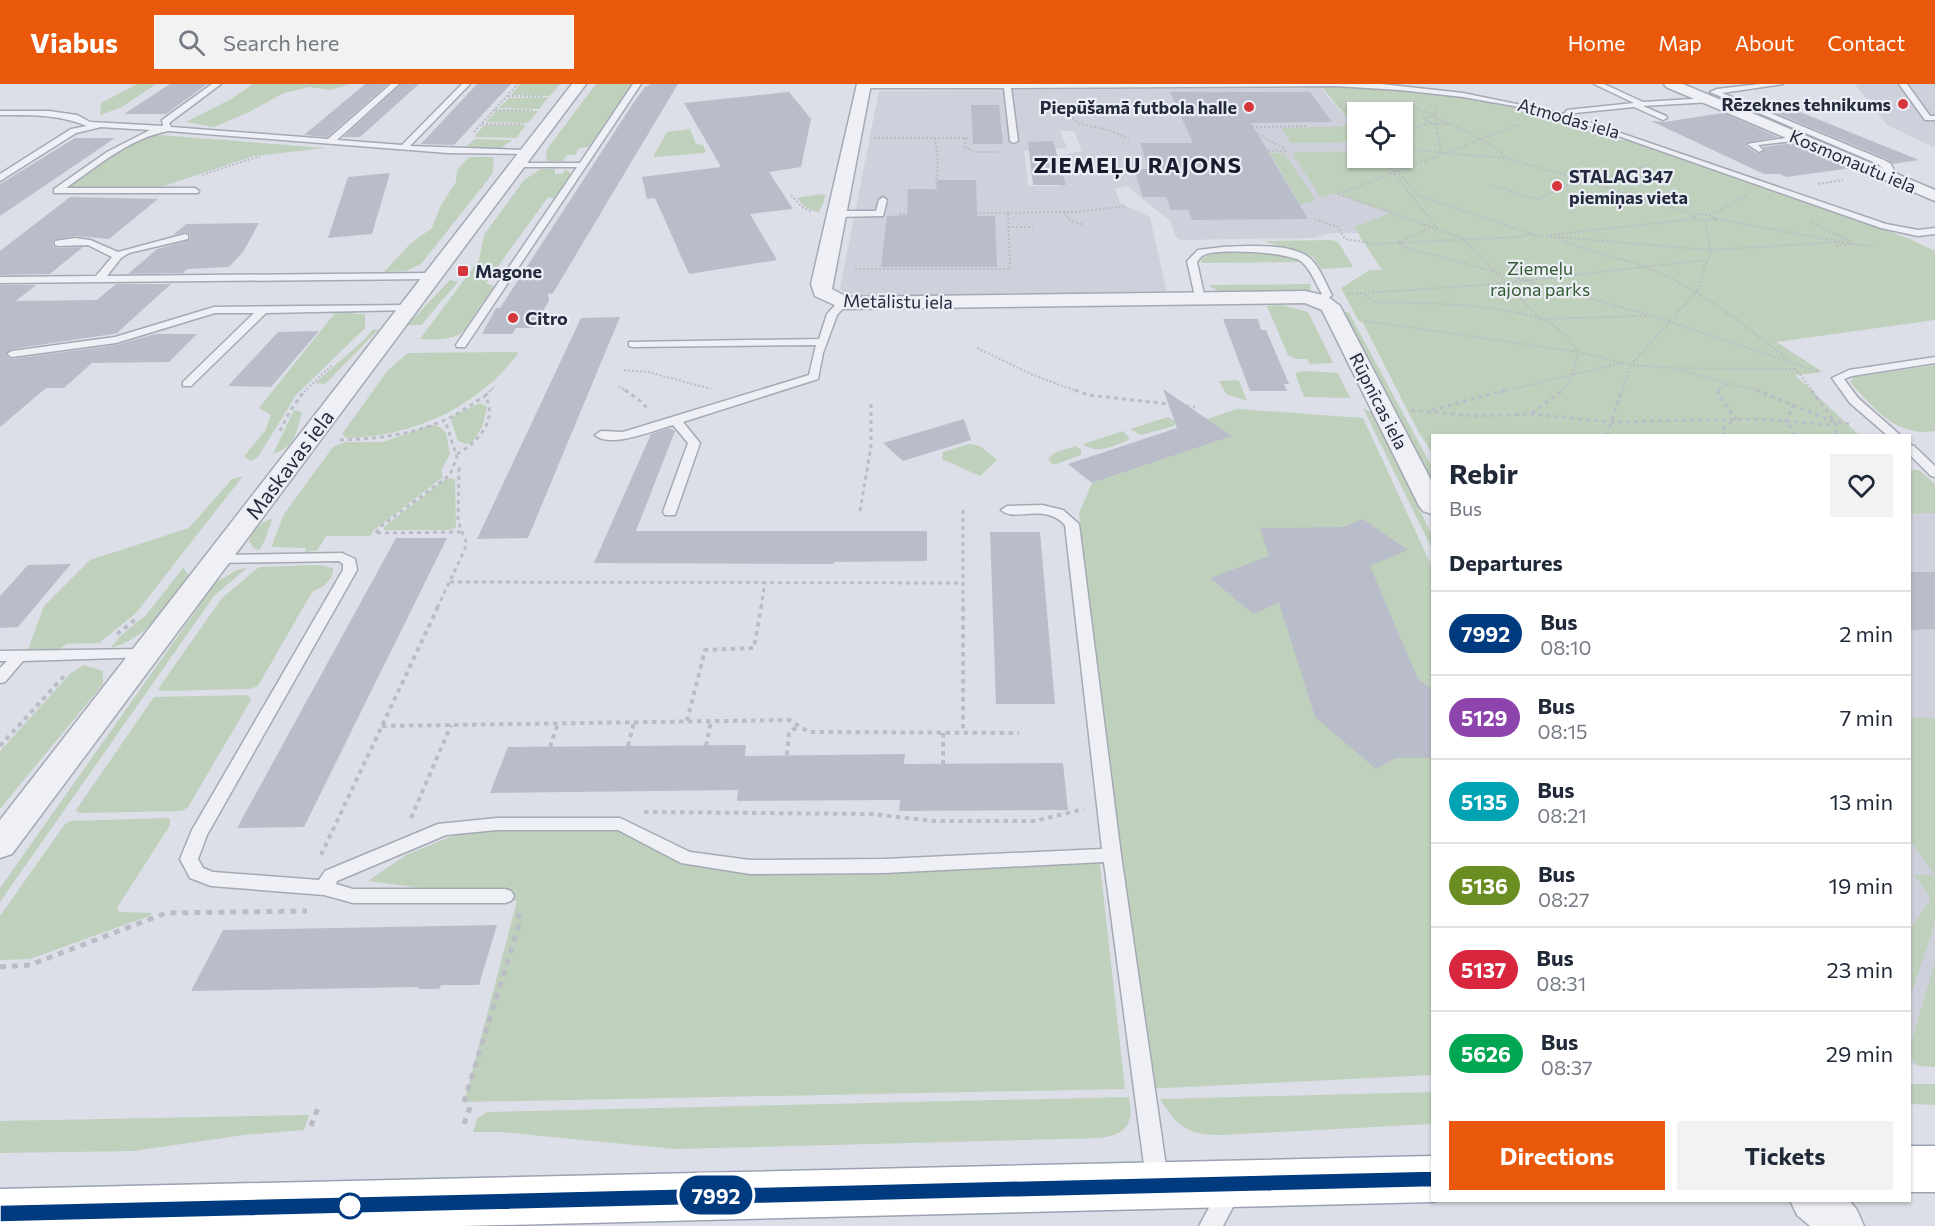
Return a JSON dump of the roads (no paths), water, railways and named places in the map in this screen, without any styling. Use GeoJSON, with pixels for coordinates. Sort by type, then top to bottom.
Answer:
{"type":"FeatureCollection","features":[{"type":"Feature","properties":{"kind":"main road"},"geometry":{"type":"LineString","coordinates":[[1911,1169],[1935,1169]]}},
{"type":"Feature","properties":{"kind":"main road"},"geometry":{"type":"LineString","coordinates":[[0,1213],[274,1208],[574,1209],[1158,1185],[1431,1179]]}},
{"type":"Feature","properties":{"kind":"street","name":"Maskavas iela"},"geometry":{"type":"LineString","coordinates":[[0,846],[579,84]]}},
{"type":"Feature","properties":{"kind":"street","name":"Kosmonautu iela"},"geometry":{"type":"LineString","coordinates":[[1671,84],[1705,95],[1798,138],[1935,196]]}},
{"type":"Feature","properties":{"kind":"street","name":"Metālistu iela"},"geometry":{"type":"LineString","coordinates":[[864,85],[821,284],[822,292],[843,303],[1323,297]]}},
{"type":"Feature","properties":{"kind":"street","name":"Rūpnīcas iela"},"geometry":{"type":"LineString","coordinates":[[1323,297],[1330,306],[1431,504]]}},
{"type":"Feature","properties":{"kind":"street"},"geometry":{"type":"LineString","coordinates":[[1816,1202],[1841,1226]]}},
{"type":"Feature","properties":{"kind":"lane"},"geometry":{"type":"LineString","coordinates":[[168,129],[165,122],[217,84]]}},
{"type":"Feature","properties":{"kind":"lane"},"geometry":{"type":"LineString","coordinates":[[330,142],[395,84]]}},
{"type":"Feature","properties":{"kind":"lane"},"geometry":{"type":"LineString","coordinates":[[403,148],[466,84]]}},
{"type":"Feature","properties":{"kind":"lane"},"geometry":{"type":"LineString","coordinates":[[461,345],[637,84]]}},
{"type":"Feature","properties":{"kind":"lane"},"geometry":{"type":"LineString","coordinates":[[1598,84],[1663,118]]}},
{"type":"Feature","properties":{"kind":"lane"},"geometry":{"type":"LineString","coordinates":[[1561,114],[1779,84]]}},
{"type":"Feature","properties":{"kind":"lane"},"geometry":{"type":"LineString","coordinates":[[1903,84],[1935,126]]}},
{"type":"Feature","properties":{"kind":"lane","name":"Atmodas iela"},"geometry":{"type":"LineString","coordinates":[[864,85],[1349,85],[1461,94],[1561,114],[1884,226],[1918,233],[1935,231]]}},
{"type":"Feature","properties":{"kind":"lane"},"geometry":{"type":"LineString","coordinates":[[1006,86],[1014,141]]}},
{"type":"Feature","properties":{"kind":"lane"},"geometry":{"type":"LineString","coordinates":[[1705,95],[1881,162],[1888,166],[1891,173],[1883,174]]}},
{"type":"Feature","properties":{"kind":"lane"},"geometry":{"type":"LineString","coordinates":[[0,113],[49,112],[101,125],[403,148],[582,165]]}},
{"type":"Feature","properties":{"kind":"lane"},"geometry":{"type":"LineString","coordinates":[[0,178],[74,131],[101,125]]}},
{"type":"Feature","properties":{"kind":"lane"},"geometry":{"type":"LineString","coordinates":[[168,129],[153,130],[129,142],[57,191],[195,191]]}},
{"type":"Feature","properties":{"kind":"lane"},"geometry":{"type":"LineString","coordinates":[[1759,150],[1751,144],[1798,138]]}},
{"type":"Feature","properties":{"kind":"lane"},"geometry":{"type":"LineString","coordinates":[[835,214],[880,214],[883,200]]}},
{"type":"Feature","properties":{"kind":"lane"},"geometry":{"type":"LineString","coordinates":[[1918,233],[1935,238]]}},
{"type":"Feature","properties":{"kind":"lane"},"geometry":{"type":"LineString","coordinates":[[99,279],[118,256],[126,251],[185,237]]}},
{"type":"Feature","properties":{"kind":"lane"},"geometry":{"type":"LineString","coordinates":[[58,243],[90,241],[103,245],[118,256]]}},
{"type":"Feature","properties":{"kind":"lane"},"geometry":{"type":"LineString","coordinates":[[1195,299],[1192,261],[1200,252],[1205,251],[1271,250],[1296,254],[1307,261],[1323,297]]}},
{"type":"Feature","properties":{"kind":"lane"},"geometry":{"type":"LineString","coordinates":[[2,281],[431,276]]}},
{"type":"Feature","properties":{"kind":"lane"},"geometry":{"type":"LineString","coordinates":[[601,435],[624,436],[814,377],[818,353],[831,314],[843,303]]}},
{"type":"Feature","properties":{"kind":"lane"},"geometry":{"type":"LineString","coordinates":[[12,354],[116,340],[214,310],[407,308]]}},
{"type":"Feature","properties":{"kind":"lane"},"geometry":{"type":"LineString","coordinates":[[187,384],[263,310]]}},
{"type":"Feature","properties":{"kind":"lane"},"geometry":{"type":"LineString","coordinates":[[633,344],[823,342]]}},
{"type":"Feature","properties":{"kind":"lane"},"geometry":{"type":"LineString","coordinates":[[1891,432],[1846,390],[1838,378],[1849,373],[1935,360]]}},
{"type":"Feature","properties":{"kind":"lane"},"geometry":{"type":"LineString","coordinates":[[670,512],[694,443],[675,420]]}},
{"type":"Feature","properties":{"kind":"lane"},"geometry":{"type":"LineString","coordinates":[[1911,450],[1935,473]]}},
{"type":"Feature","properties":{"kind":"lane"},"geometry":{"type":"LineString","coordinates":[[1007,510],[1050,509],[1066,515],[1072,524],[1112,855],[1158,1185]]}},
{"type":"Feature","properties":{"kind":"lane"},"geometry":{"type":"LineString","coordinates":[[218,559],[342,556],[350,562],[350,570],[198,835],[189,859],[196,873],[210,879],[315,887],[353,896],[511,904]]}},
{"type":"Feature","properties":{"kind":"lane"},"geometry":{"type":"LineString","coordinates":[[0,656],[145,654]]}},
{"type":"Feature","properties":{"kind":"lane"},"geometry":{"type":"LineString","coordinates":[[0,678],[19,656]]}},
{"type":"Feature","properties":{"kind":"lane"},"geometry":{"type":"LineString","coordinates":[[315,887],[331,876],[444,829],[496,824],[620,824],[687,858],[750,867],[884,866],[1112,855]]}},
{"type":"Feature","properties":{"kind":"lane"},"geometry":{"type":"LineString","coordinates":[[1210,1226],[1236,1183]]}},
{"type":"Feature","properties":{"kind":"place","name":"Rēzeknes tehnikums"},"geometry":{"type":"Point","coordinates":[1903,104]}},
{"type":"Feature","properties":{"kind":"place","name":"Piepūšamā futbola halle"},"geometry":{"type":"Point","coordinates":[1249,107]}},
{"type":"Feature","properties":{"kind":"place","name":"STALAG 347 piemiņas vieta"},"geometry":{"type":"Point","coordinates":[1557,186]}},
{"type":"Feature","properties":{"kind":"place","name":"Magone"},"geometry":{"type":"Point","coordinates":[463,271]}},
{"type":"Feature","properties":{"kind":"place","name":"Citro"},"geometry":{"type":"Point","coordinates":[513,318]}},
{"type":"Feature","properties":{"kind":"district","name":"ZIEMEĻU RAJONS"},"geometry":{"type":"Point","coordinates":[1138,164]}},
{"type":"Feature","properties":{"kind":"park label","name":"Ziemeļu rajona parks"},"geometry":{"type":"Point","coordinates":[1540,278]}}]}
